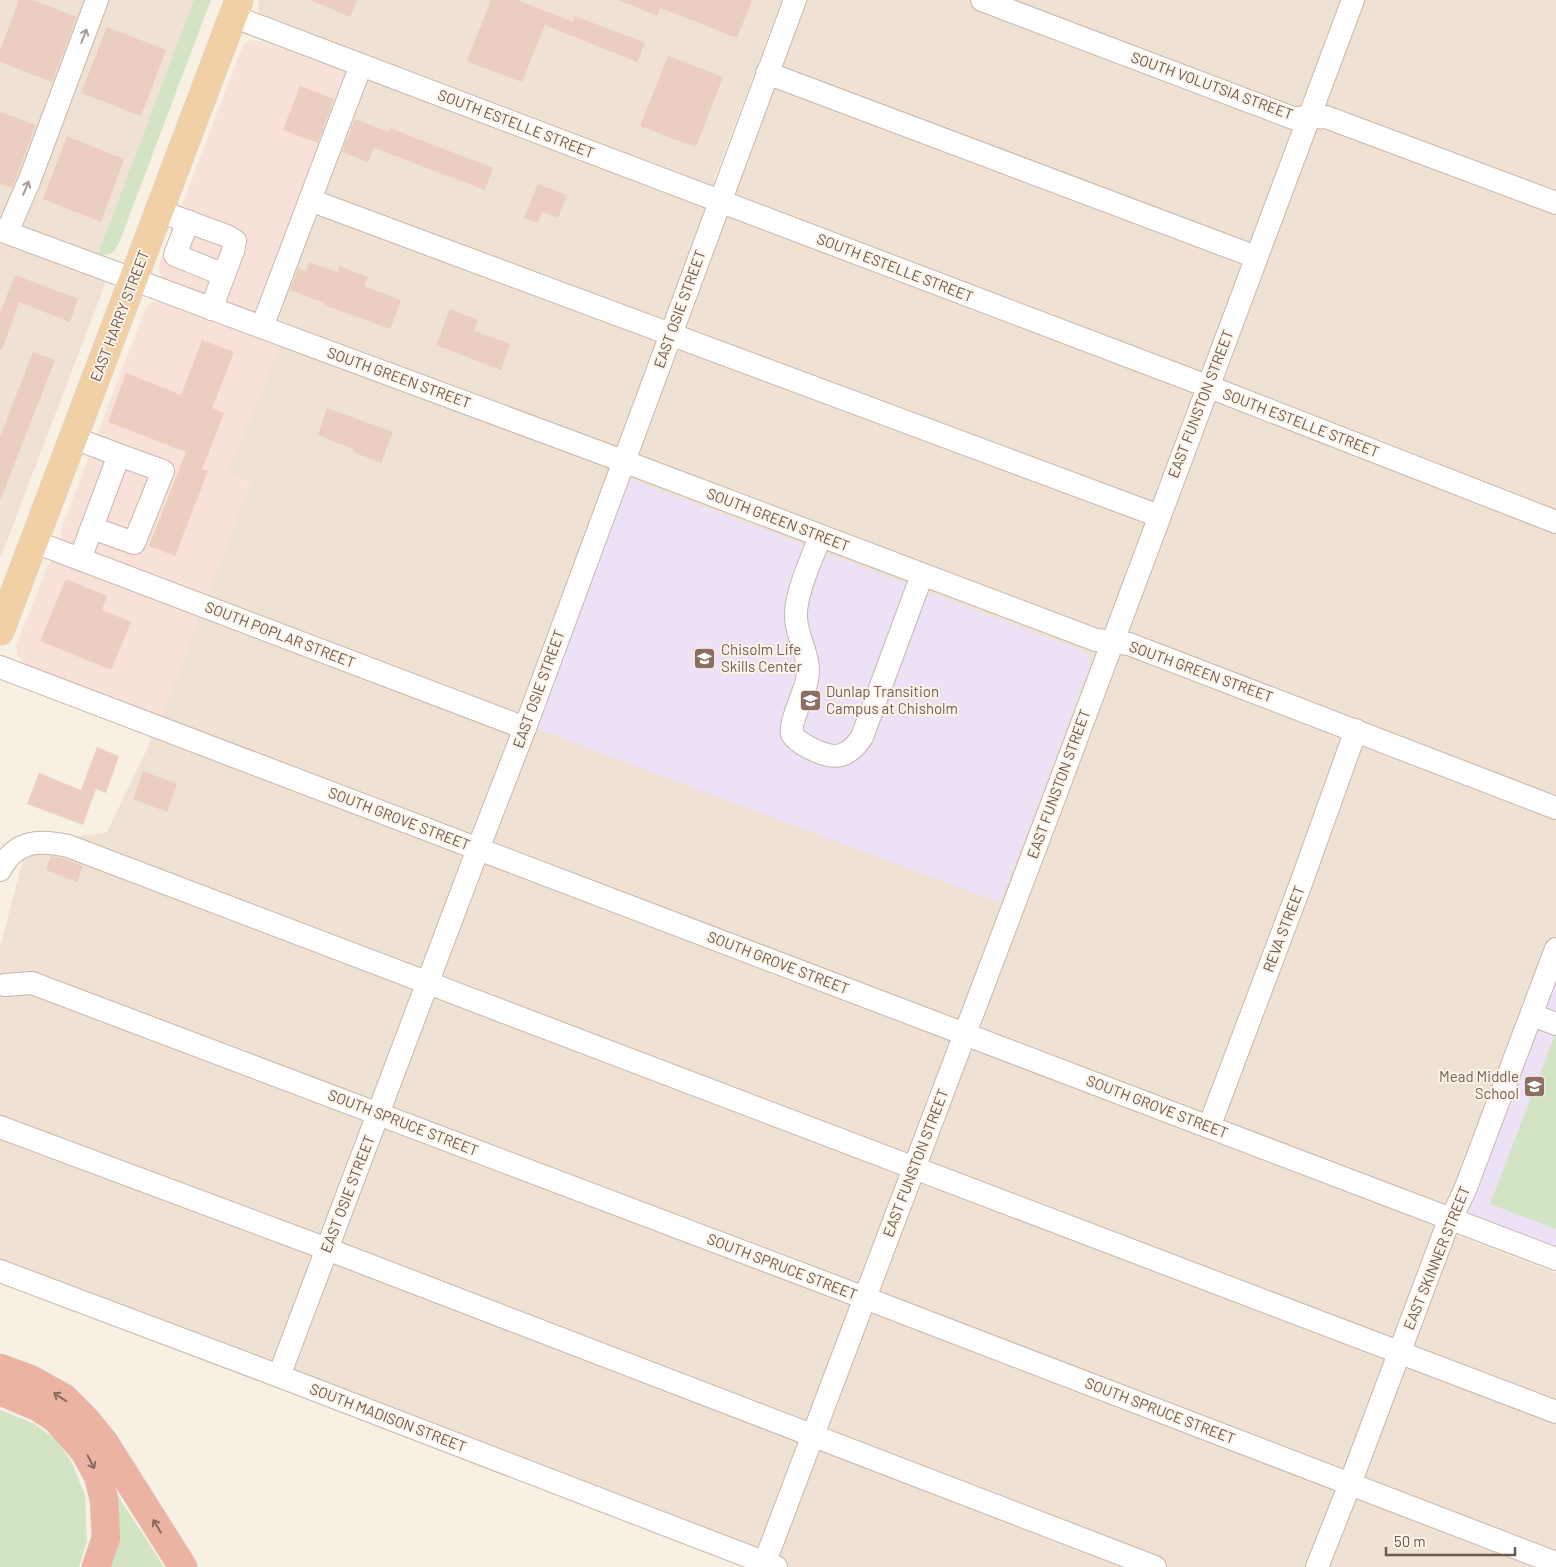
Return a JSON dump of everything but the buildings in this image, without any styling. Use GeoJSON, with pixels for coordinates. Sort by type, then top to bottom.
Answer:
{"type":"FeatureCollection","features":[{"type":"Feature","properties":{"kind":"highway"},"geometry":{"type":"LineString","coordinates":[[0,1368],[30,1379],[64,1398],[86,1420],[104,1442],[124,1472],[183,1567]]}},
{"type":"Feature","properties":{"kind":"highway"},"geometry":{"type":"LineString","coordinates":[[0,1391],[38,1407],[56,1419],[85,1452],[98,1476],[104,1499],[106,1538],[96,1567]]}},
{"type":"Feature","properties":{"kind":"main road","name":"EAST HARRY STREET"},"geometry":{"type":"LineString","coordinates":[[0,631],[235,8]]}},
{"type":"Feature","properties":{"kind":"street"},"geometry":{"type":"LineString","coordinates":[[3,231],[30,179],[98,0]]}},
{"type":"Feature","properties":{"kind":"street","name":"EAST OSIE STREET"},"geometry":{"type":"LineString","coordinates":[[279,1376],[525,728],[795,0]]}},
{"type":"Feature","properties":{"kind":"street","name":"SOUTH VOLUTSIA STREET"},"geometry":{"type":"LineString","coordinates":[[982,0],[1293,118],[1326,117],[1556,203]]}},
{"type":"Feature","properties":{"kind":"street","name":"EAST FUNSTON STREET"},"geometry":{"type":"LineString","coordinates":[[768,1566],[813,1436],[1353,0]]}},
{"type":"Feature","properties":{"kind":"street","name":"SOUTH ESTELLE STREET"},"geometry":{"type":"LineString","coordinates":[[235,8],[361,65],[1207,386],[1556,522]]}},
{"type":"Feature","properties":{"kind":"street"},"geometry":{"type":"LineString","coordinates":[[262,327],[361,65]]}},
{"type":"Feature","properties":{"kind":"street"},"geometry":{"type":"LineString","coordinates":[[768,73],[1256,257]]}},
{"type":"Feature","properties":{"kind":"street"},"geometry":{"type":"LineString","coordinates":[[310,200],[1159,516]]}},
{"type":"Feature","properties":{"kind":"street"},"geometry":{"type":"LineString","coordinates":[[160,211],[227,236],[235,241],[233,252],[211,309]]}},
{"type":"Feature","properties":{"kind":"street"},"geometry":{"type":"LineString","coordinates":[[188,222],[175,255],[224,275]]}},
{"type":"Feature","properties":{"kind":"street","name":"SOUTH GREEN STREET"},"geometry":{"type":"LineString","coordinates":[[3,231],[623,461],[1088,637],[1129,644],[1556,808]]}},
{"type":"Feature","properties":{"kind":"street"},"geometry":{"type":"LineString","coordinates":[[74,438],[163,471],[134,543],[92,528]]}},
{"type":"Feature","properties":{"kind":"street"},"geometry":{"type":"LineString","coordinates":[[80,559],[120,455]]}},
{"type":"Feature","properties":{"kind":"street"},"geometry":{"type":"LineString","coordinates":[[820,536],[796,605],[796,618],[806,655],[808,673],[804,692],[791,726],[792,734],[800,742],[828,755],[846,754],[854,748],[862,737],[922,575]]}},
{"type":"Feature","properties":{"kind":"street","name":"SOUTH POPLAR STREET"},"geometry":{"type":"LineString","coordinates":[[35,542],[525,728]]}},
{"type":"Feature","properties":{"kind":"street","name":"SOUTH GROVE STREET"},"geometry":{"type":"LineString","coordinates":[[0,667],[1556,1259]]}},
{"type":"Feature","properties":{"kind":"street","name":"REVA STREET"},"geometry":{"type":"LineString","coordinates":[[1210,1127],[1356,730]]}},
{"type":"Feature","properties":{"kind":"street"},"geometry":{"type":"LineString","coordinates":[[0,870],[6,858],[27,844],[50,842],[68,846],[1556,1412]]}},
{"type":"Feature","properties":{"kind":"street","name":"EAST SKINNER STREET"},"geometry":{"type":"LineString","coordinates":[[1317,1567],[1451,1219],[1465,1190],[1556,949]]}},
{"type":"Feature","properties":{"kind":"street","name":"SOUTH SPRUCE STREET"},"geometry":{"type":"LineString","coordinates":[[2,985],[32,983],[865,1298],[1556,1563]]}},
{"type":"Feature","properties":{"kind":"street"},"geometry":{"type":"LineString","coordinates":[[1532,1014],[1556,1024]]}},
{"type":"Feature","properties":{"kind":"street"},"geometry":{"type":"LineString","coordinates":[[0,1127],[327,1249],[1155,1567]]}},
{"type":"Feature","properties":{"kind":"street","name":"SOUTH MADISON STREET"},"geometry":{"type":"LineString","coordinates":[[0,1270],[768,1566]]}},
{"type":"Feature","properties":{"kind":"shaded area"},"geometry":{"type":"Polygon","coordinates":[[[0,0],[198,0],[98,267],[110,271],[0,559],[0,0]]]}},
{"type":"Feature","properties":{"kind":"shaded area"},"geometry":{"type":"Polygon","coordinates":[[[259,0],[782,0],[716,175],[713,178],[726,183],[794,0],[1556,0],[1556,941],[1445,1231],[1556,1273],[1556,1567],[763,1567],[0,1271],[0,948],[27,844],[107,832],[147,749],[251,482],[228,473],[271,357],[269,309],[361,65],[264,17],[258,11],[259,0]]]}},
{"type":"Feature","properties":{"kind":"shaded area"},"geometry":{"type":"Polygon","coordinates":[[[251,40],[261,41],[364,78],[272,321],[164,282],[160,275],[159,265],[243,45],[251,40]]]}},
{"type":"Feature","properties":{"kind":"shaded area"},"geometry":{"type":"Polygon","coordinates":[[[152,302],[163,303],[280,347],[228,473],[251,482],[207,597],[66,544],[60,536],[146,307],[152,302]]]}},
{"type":"Feature","properties":{"kind":"shaded area","name":"Dunlap Transition Campus at Chisholm"},"geometry":{"type":"Polygon","coordinates":[[[630,479],[1083,651],[1089,656],[1090,664],[1087,673],[1000,903],[534,728],[625,485],[630,479]]]}},
{"type":"Feature","properties":{"kind":"shaded area"},"geometry":{"type":"Polygon","coordinates":[[[52,561],[200,617],[162,717],[26,666],[18,656],[16,646],[47,567],[52,561]]]}},
{"type":"Feature","properties":{"kind":"shaded area","name":"Mead Middle School"},"geometry":{"type":"Polygon","coordinates":[[[1556,976],[1556,1249],[1474,1218],[1468,1209],[1556,976]]]}},
{"type":"Feature","properties":{"kind":"green space"},"geometry":{"type":"Polygon","coordinates":[[[194,0],[211,0],[119,243],[111,254],[98,255],[194,0]]]}},
{"type":"Feature","properties":{"kind":"green space"},"geometry":{"type":"Polygon","coordinates":[[[1556,1032],[1556,1229],[1490,1204],[1556,1032]]]}},
{"type":"Feature","properties":{"kind":"green space"},"geometry":{"type":"Polygon","coordinates":[[[0,1410],[33,1423],[55,1439],[71,1461],[85,1495],[87,1541],[79,1567],[0,1567],[0,1410]]]}},
{"type":"Feature","properties":{"kind":"green space"},"geometry":{"type":"Polygon","coordinates":[[[115,1491],[164,1567],[110,1567],[115,1491]]]}},
{"type":"Feature","properties":{"kind":"place","name":"Chisolm Life Skills Center"},"geometry":{"type":"Point","coordinates":[705,659]}},
{"type":"Feature","properties":{"kind":"place","name":"Dunlap Transition Campus at Chisholm"},"geometry":{"type":"Point","coordinates":[810,701]}},
{"type":"Feature","properties":{"kind":"place","name":"Mead Middle School"},"geometry":{"type":"Point","coordinates":[1535,1086]}}]}
